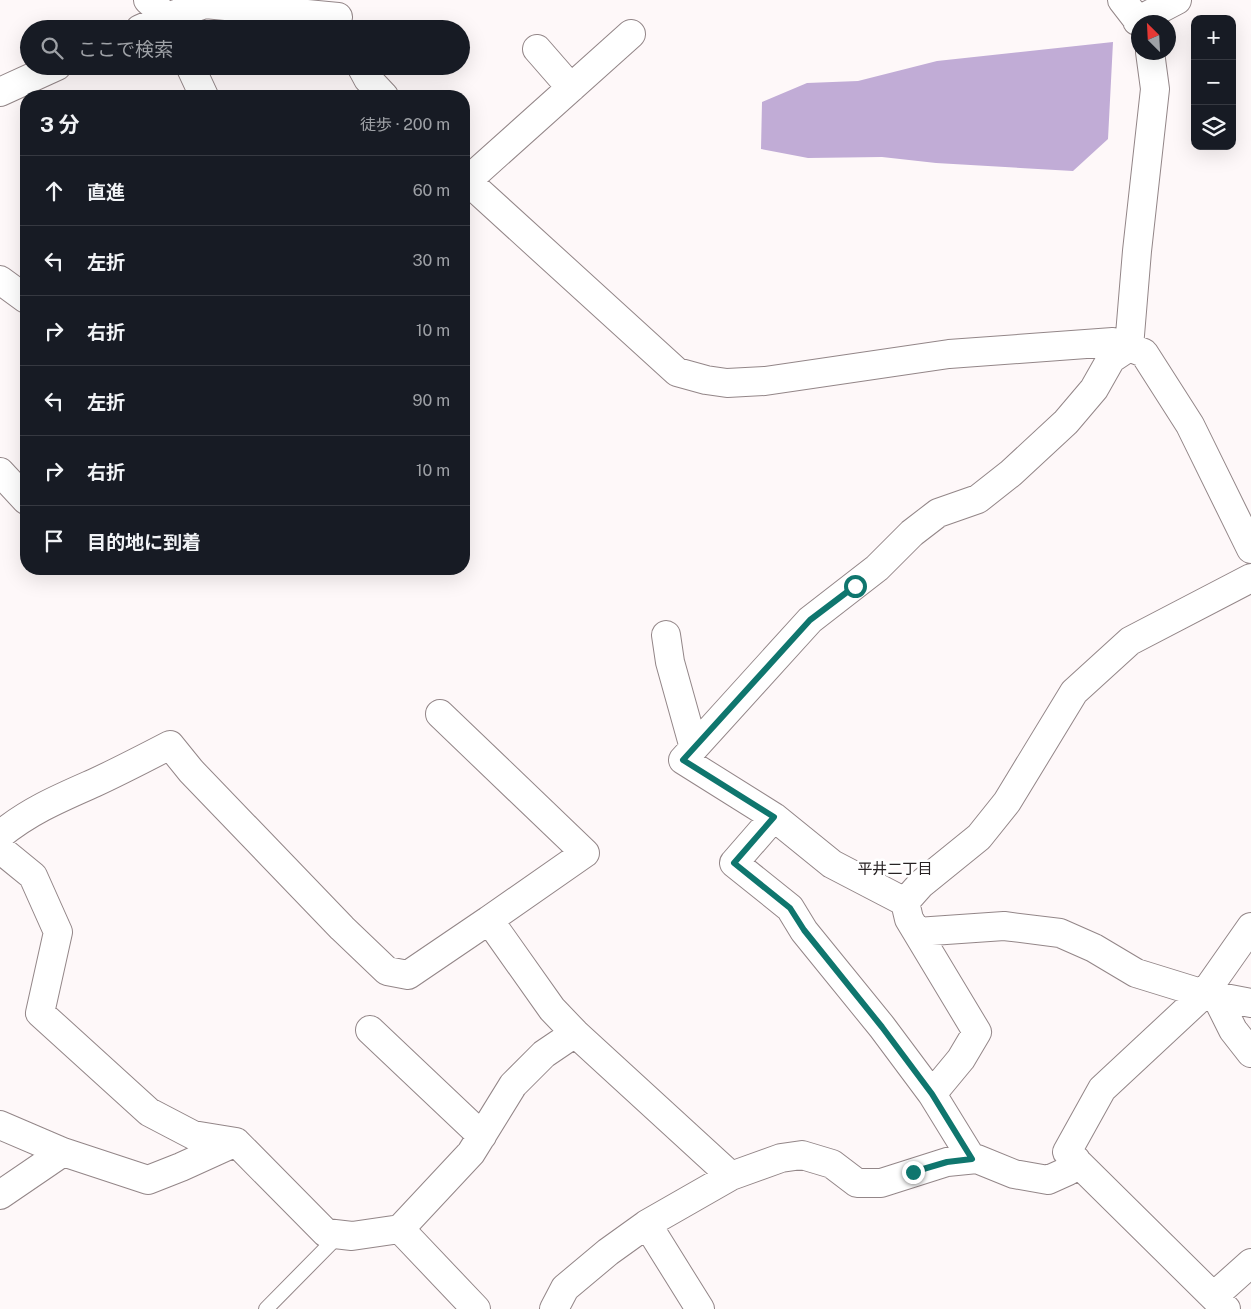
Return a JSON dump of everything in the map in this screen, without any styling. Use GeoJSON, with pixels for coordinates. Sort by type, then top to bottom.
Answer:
{"type":"FeatureCollection","features":[{"type":"Feature","properties":{"kind":"street"},"geometry":{"type":"LineString","coordinates":[[1133,14],[1177,0]]}},
{"type":"Feature","properties":{"kind":"street"},"geometry":{"type":"LineString","coordinates":[[162,15],[205,4],[339,15]]}},
{"type":"Feature","properties":{"kind":"street"},"geometry":{"type":"LineString","coordinates":[[470,176],[631,34]]}},
{"type":"Feature","properties":{"kind":"street"},"geometry":{"type":"LineString","coordinates":[[537,49],[571,88]]}},
{"type":"Feature","properties":{"kind":"street"},"geometry":{"type":"LineString","coordinates":[[1129,347],[1137,251],[1155,88],[1151,60]]}},
{"type":"Feature","properties":{"kind":"street"},"geometry":{"type":"LineString","coordinates":[[0,92],[37,75]]}},
{"type":"Feature","properties":{"kind":"street"},"geometry":{"type":"LineString","coordinates":[[194,75],[201,90]]}},
{"type":"Feature","properties":{"kind":"street"},"geometry":{"type":"LineString","coordinates":[[366,75],[378,90]]}},
{"type":"Feature","properties":{"kind":"street"},"geometry":{"type":"LineString","coordinates":[[470,185],[677,372],[706,380],[726,383],[765,381],[949,354],[1113,342],[1144,353],[1190,425],[1251,549]]}},
{"type":"Feature","properties":{"kind":"street"},"geometry":{"type":"LineString","coordinates":[[0,280],[20,294]]}},
{"type":"Feature","properties":{"kind":"street"},"geometry":{"type":"LineString","coordinates":[[932,1094],[962,1059],[977,1032],[917,932],[910,919],[905,902],[832,864],[774,817],[683,760],[810,620],[877,568],[912,532],[938,513],[978,499],[1011,473],[1066,422],[1094,389],[1111,359],[1129,347]]}},
{"type":"Feature","properties":{"kind":"street"},"geometry":{"type":"LineString","coordinates":[[0,472],[20,494]]}},
{"type":"Feature","properties":{"kind":"street"},"geometry":{"type":"LineString","coordinates":[[905,902],[921,884],[979,837],[1007,802],[1074,692],[1130,641],[1251,578]]}},
{"type":"Feature","properties":{"kind":"street"},"geometry":{"type":"LineString","coordinates":[[666,635],[670,662],[694,748]]}},
{"type":"Feature","properties":{"kind":"street"},"geometry":{"type":"LineString","coordinates":[[440,714],[585,854],[408,975],[387,971],[342,928],[191,771],[170,745],[94,783],[47,803],[22,817],[1,849],[33,876],[58,932],[40,1013],[149,1112],[193,1135],[236,1142],[326,1234],[352,1236],[400,1229],[471,1153],[513,1085],[544,1054],[575,1033]]}},
{"type":"Feature","properties":{"kind":"street"},"geometry":{"type":"LineString","coordinates":[[774,817],[734,863],[790,908],[804,930],[882,1027],[932,1094],[972,1159]]}},
{"type":"Feature","properties":{"kind":"street"},"geometry":{"type":"LineString","coordinates":[[489,920],[552,1009],[575,1033],[731,1176]]}},
{"type":"Feature","properties":{"kind":"street"},"geometry":{"type":"LineString","coordinates":[[917,932],[1004,926],[1060,933],[1094,948],[1136,973],[1210,995],[1251,1003]]}},
{"type":"Feature","properties":{"kind":"street"},"geometry":{"type":"LineString","coordinates":[[1251,927],[1210,995],[1102,1089],[1067,1152],[1220,1303],[1251,1263]]}},
{"type":"Feature","properties":{"kind":"street"},"geometry":{"type":"LineString","coordinates":[[1210,995],[1251,1053]]}},
{"type":"Feature","properties":{"kind":"street"},"geometry":{"type":"LineString","coordinates":[[370,1030],[482,1136]]}},
{"type":"Feature","properties":{"kind":"street"},"geometry":{"type":"LineString","coordinates":[[0,1126],[63,1152],[148,1180],[181,1168],[236,1142]]}},
{"type":"Feature","properties":{"kind":"street"},"geometry":{"type":"LineString","coordinates":[[0,1195],[63,1152]]}},
{"type":"Feature","properties":{"kind":"street"},"geometry":{"type":"LineString","coordinates":[[554,1309],[565,1288],[608,1252],[648,1224],[731,1176],[780,1158],[802,1155],[832,1164],[857,1183],[881,1183],[947,1162],[972,1159],[977,1159],[1014,1174],[1048,1180],[1068,1171],[1076,1160]]}},
{"type":"Feature","properties":{"kind":"street"},"geometry":{"type":"LineString","coordinates":[[648,1224],[700,1309]]}},
{"type":"Feature","properties":{"kind":"street"},"geometry":{"type":"LineString","coordinates":[[400,1229],[476,1309]]}},
{"type":"Feature","properties":{"kind":"lane"},"geometry":{"type":"LineString","coordinates":[[266,1309],[339,1235]]}},
{"type":"Feature","properties":{"kind":"shaded area"},"geometry":{"type":"Polygon","coordinates":[[[1113,42],[1108,139],[1073,171],[936,163],[882,157],[808,158],[761,149],[762,102],[807,83],[858,81],[937,61],[1113,42]]]}},
{"type":"Feature","properties":{"kind":"district","name":"平井二丁目"},"geometry":{"type":"Point","coordinates":[895,868]}},
{"type":"Feature","properties":{"kind":"route"},"geometry":{"type":"LineString","coordinates":[[855,586],[810,620],[683,760],[774,817],[734,863],[790,908],[804,930],[882,1027],[932,1094],[972,1159],[947,1162],[913,1172]]}}]}
